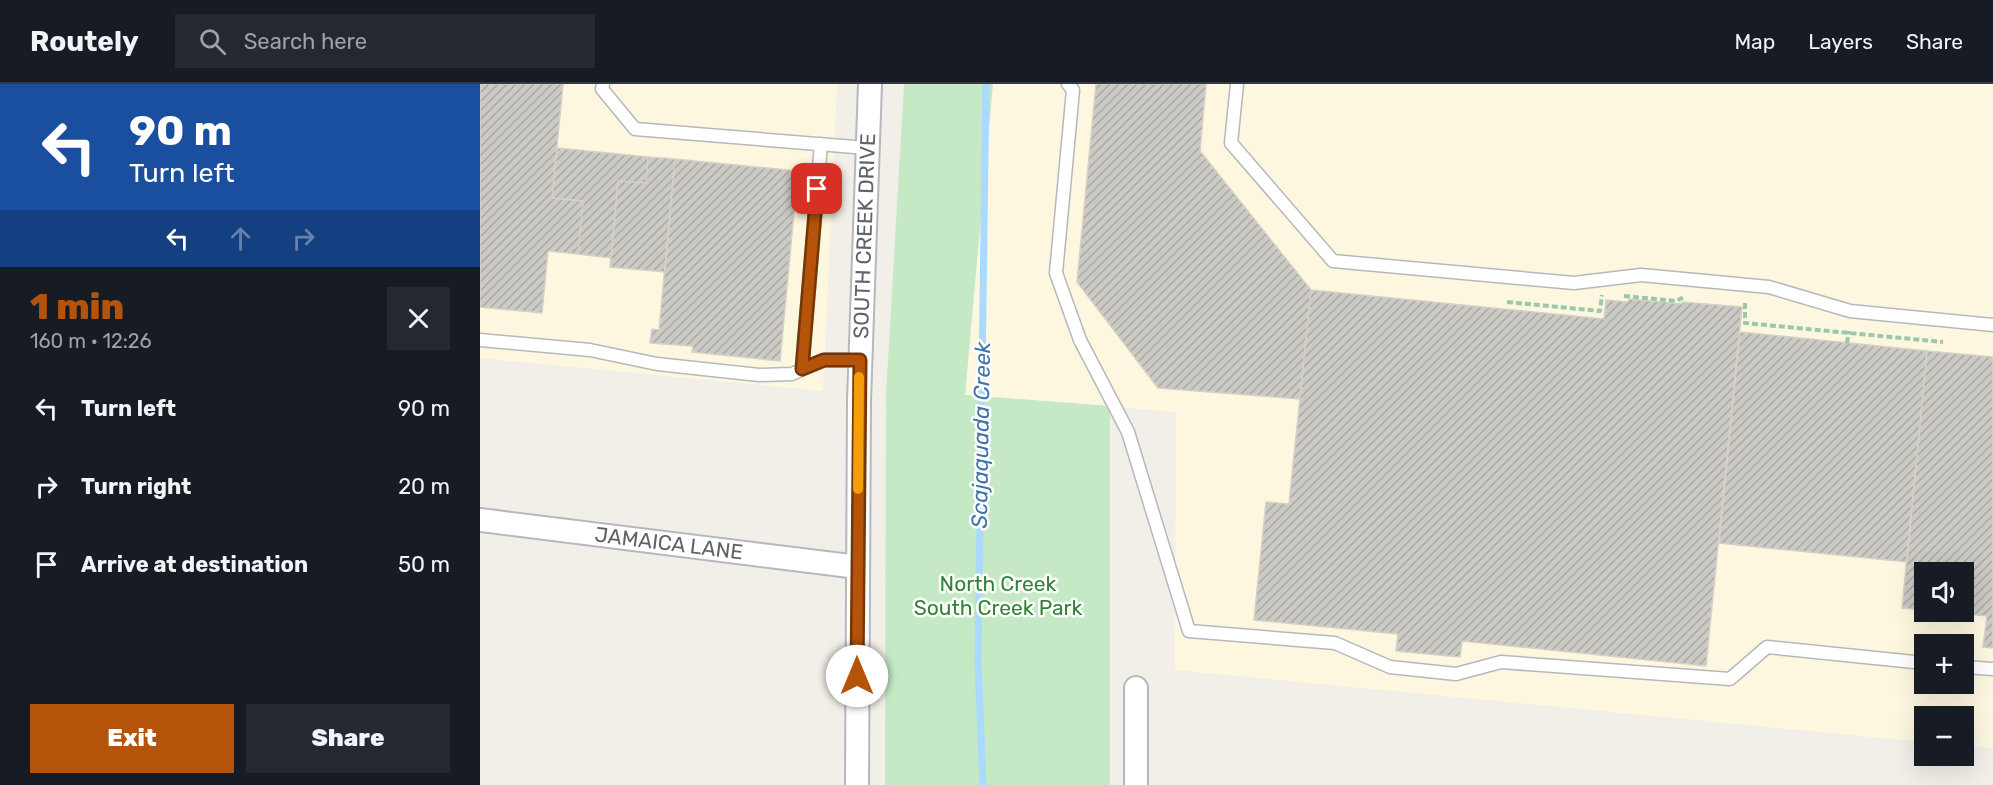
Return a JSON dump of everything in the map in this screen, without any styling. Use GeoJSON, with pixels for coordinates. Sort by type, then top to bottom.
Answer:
{"type":"FeatureCollection","features":[{"type":"Feature","properties":{"kind":"street","name":"SOUTH CREEK DRIVE"},"geometry":{"type":"LineString","coordinates":[[857,785],[860,360],[870,84]]}},
{"type":"Feature","properties":{"kind":"street","name":"JAMAICA LANE"},"geometry":{"type":"LineString","coordinates":[[480,520],[858,567]]}},
{"type":"Feature","properties":{"kind":"street"},"geometry":{"type":"LineString","coordinates":[[1136,688],[1136,785]]}},
{"type":"Feature","properties":{"kind":"lane"},"geometry":{"type":"LineString","coordinates":[[603,84],[602,89],[635,129],[867,148]]}},
{"type":"Feature","properties":{"kind":"lane"},"geometry":{"type":"LineString","coordinates":[[1068,84],[1073,90],[1056,273],[1080,340],[1128,432],[1189,631],[1335,643],[1390,667],[1456,674],[1501,662],[1730,679],[1767,647],[1914,662]]}},
{"type":"Feature","properties":{"kind":"lane"},"geometry":{"type":"LineString","coordinates":[[1237,84],[1231,143],[1333,261],[1574,283],[1641,275],[1769,287],[1850,311],[1993,325]]}},
{"type":"Feature","properties":{"kind":"lane"},"geometry":{"type":"LineString","coordinates":[[802,369],[821,144]]}},
{"type":"Feature","properties":{"kind":"lane"},"geometry":{"type":"LineString","coordinates":[[480,340],[590,350],[657,364],[759,375],[792,374],[824,360],[860,360]]}},
{"type":"Feature","properties":{"kind":"lane"},"geometry":{"type":"LineString","coordinates":[[1974,667],[1993,669]]}},
{"type":"Feature","properties":{"kind":"path"},"geometry":{"type":"LineString","coordinates":[[1507,303],[1600,311],[1602,294],[1676,301],[1683,296],[1692,297]]}},
{"type":"Feature","properties":{"kind":"path"},"geometry":{"type":"LineString","coordinates":[[1736,302],[1747,303],[1745,323],[1849,330],[1943,342]]}},
{"type":"Feature","properties":{"kind":"path"},"geometry":{"type":"LineString","coordinates":[[1847,343],[1849,330]]}},
{"type":"Feature","properties":{"kind":"shaded area"},"geometry":{"type":"Polygon","coordinates":[[[480,84],[837,84],[823,391],[480,358],[480,84]]]}},
{"type":"Feature","properties":{"kind":"shaded area"},"geometry":{"type":"Polygon","coordinates":[[[993,84],[1993,84],[1993,748],[1974,746],[1974,706],[1914,706],[1914,741],[1175,670],[1176,412],[965,395],[993,84]]]}},
{"type":"Feature","properties":{"kind":"green space","name":"North Creek South Creek Park"},"geometry":{"type":"Polygon","coordinates":[[[904,84],[993,84],[965,395],[1110,406],[1110,785],[885,785],[886,396],[904,84]]]}},
{"type":"Feature","properties":{"kind":"building"},"geometry":{"type":"Polygon","coordinates":[[[480,84],[563,84],[552,198],[583,201],[578,254],[548,251],[542,313],[480,307],[480,84]]]}},
{"type":"Feature","properties":{"kind":"building"},"geometry":{"type":"Polygon","coordinates":[[[1096,84],[1206,84],[1200,151],[1311,290],[1300,399],[1158,388],[1077,282],[1096,84]]]}},
{"type":"Feature","properties":{"kind":"building"},"geometry":{"type":"Polygon","coordinates":[[[557,148],[648,157],[646,183],[618,181],[611,258],[578,254],[583,201],[552,198],[557,148]]]}},
{"type":"Feature","properties":{"kind":"building"},"geometry":{"type":"Polygon","coordinates":[[[648,157],[675,159],[665,272],[610,267],[618,181],[646,183],[648,157]]]}},
{"type":"Feature","properties":{"kind":"building"},"geometry":{"type":"Polygon","coordinates":[[[675,159],[798,171],[780,361],[692,352],[693,346],[650,343],[652,329],[659,330],[675,159]]]}},
{"type":"Feature","properties":{"kind":"building"},"geometry":{"type":"Polygon","coordinates":[[[1311,290],[1604,319],[1606,300],[1628,302],[1629,299],[1742,307],[1706,666],[1462,641],[1460,657],[1396,651],[1398,634],[1254,620],[1266,502],[1289,504],[1311,290]]]}},
{"type":"Feature","properties":{"kind":"building"},"geometry":{"type":"Polygon","coordinates":[[[1740,332],[1927,351],[1907,562],[1719,543],[1740,332]]]}},
{"type":"Feature","properties":{"kind":"building"},"geometry":{"type":"Polygon","coordinates":[[[1927,351],[1993,357],[1993,648],[1983,647],[1987,616],[1974,615],[1974,562],[1914,562],[1914,609],[1902,608],[1927,351]]]}},
{"type":"Feature","properties":{"kind":"waterway","name":"Scajaquada Creek"},"geometry":{"type":"LineString","coordinates":[[983,785],[978,662],[986,84]]}},
{"type":"Feature","properties":{"kind":"slow traffic"},"geometry":{"type":"LineString","coordinates":[[858,489],[859,377]]}},
{"type":"Feature","properties":{"kind":"route"},"geometry":{"type":"LineString","coordinates":[[817,189],[802,369],[824,360],[860,360],[857,676]]}}]}
